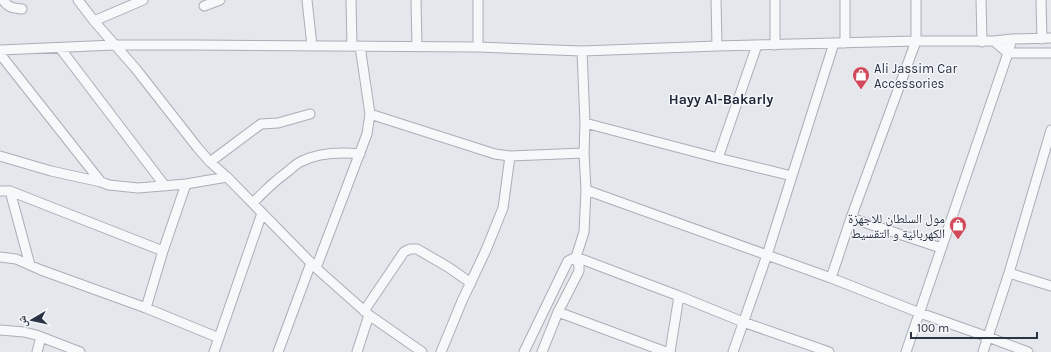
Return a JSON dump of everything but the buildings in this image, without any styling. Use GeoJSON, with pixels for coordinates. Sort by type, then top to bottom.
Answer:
{"type":"FeatureCollection","features":[{"type":"Feature","properties":{"kind":"street"},"geometry":{"type":"LineString","coordinates":[[3,0],[10,8],[22,9]]}},
{"type":"Feature","properties":{"kind":"street"},"geometry":{"type":"LineString","coordinates":[[78,0],[114,45],[136,69],[210,162],[227,177],[314,266],[367,313],[422,352]]}},
{"type":"Feature","properties":{"kind":"street"},"geometry":{"type":"LineString","coordinates":[[94,21],[143,0]]}},
{"type":"Feature","properties":{"kind":"street"},"geometry":{"type":"LineString","coordinates":[[204,6],[220,0]]}},
{"type":"Feature","properties":{"kind":"street"},"geometry":{"type":"LineString","coordinates":[[307,0],[312,46]]}},
{"type":"Feature","properties":{"kind":"street"},"geometry":{"type":"LineString","coordinates":[[278,352],[367,134],[370,114],[356,46],[351,0]]}},
{"type":"Feature","properties":{"kind":"street"},"geometry":{"type":"LineString","coordinates":[[416,0],[417,47]]}},
{"type":"Feature","properties":{"kind":"street"},"geometry":{"type":"LineString","coordinates":[[478,0],[478,48]]}},
{"type":"Feature","properties":{"kind":"street"},"geometry":{"type":"LineString","coordinates":[[716,0],[717,46]]}},
{"type":"Feature","properties":{"kind":"street"},"geometry":{"type":"LineString","coordinates":[[775,0],[776,45]]}},
{"type":"Feature","properties":{"kind":"street"},"geometry":{"type":"LineString","coordinates":[[845,0],[845,43]]}},
{"type":"Feature","properties":{"kind":"street"},"geometry":{"type":"LineString","coordinates":[[831,278],[851,218],[916,41],[916,0]]}},
{"type":"Feature","properties":{"kind":"street"},"geometry":{"type":"LineString","coordinates":[[981,0],[982,42]]}},
{"type":"Feature","properties":{"kind":"street"},"geometry":{"type":"LineString","coordinates":[[0,50],[114,45],[356,46],[582,51],[916,41],[982,42],[1047,38],[1041,0]]}},
{"type":"Feature","properties":{"kind":"street"},"geometry":{"type":"LineString","coordinates":[[906,352],[1012,39]]}},
{"type":"Feature","properties":{"kind":"street"},"geometry":{"type":"LineString","coordinates":[[994,41],[1008,53],[1051,53]]}},
{"type":"Feature","properties":{"kind":"street"},"geometry":{"type":"LineString","coordinates":[[733,352],[767,255],[834,43]]}},
{"type":"Feature","properties":{"kind":"street"},"geometry":{"type":"LineString","coordinates":[[718,158],[757,45]]}},
{"type":"Feature","properties":{"kind":"street"},"geometry":{"type":"LineString","coordinates":[[60,48],[165,186]]}},
{"type":"Feature","properties":{"kind":"street"},"geometry":{"type":"LineString","coordinates":[[542,352],[558,312],[579,271],[576,257],[584,232],[586,190],[582,51]]}},
{"type":"Feature","properties":{"kind":"street"},"geometry":{"type":"LineString","coordinates":[[0,54],[100,182]]}},
{"type":"Feature","properties":{"kind":"street"},"geometry":{"type":"LineString","coordinates":[[210,162],[261,124],[278,123],[310,114]]}},
{"type":"Feature","properties":{"kind":"street"},"geometry":{"type":"LineString","coordinates":[[370,114],[495,154],[510,156],[584,152]]}},
{"type":"Feature","properties":{"kind":"street"},"geometry":{"type":"LineString","coordinates":[[585,123],[792,176]]}},
{"type":"Feature","properties":{"kind":"street"},"geometry":{"type":"LineString","coordinates":[[983,352],[1009,273],[1051,130]]}},
{"type":"Feature","properties":{"kind":"street"},"geometry":{"type":"LineString","coordinates":[[253,203],[269,186],[299,163],[311,158],[329,154],[360,154]]}},
{"type":"Feature","properties":{"kind":"street"},"geometry":{"type":"LineString","coordinates":[[0,156],[51,171],[109,185],[138,188],[186,184],[227,177]]}},
{"type":"Feature","properties":{"kind":"street"},"geometry":{"type":"LineString","coordinates":[[440,352],[486,250],[502,208],[510,156]]}},
{"type":"Feature","properties":{"kind":"street"},"geometry":{"type":"LineString","coordinates":[[146,308],[186,184]]}},
{"type":"Feature","properties":{"kind":"street"},"geometry":{"type":"LineString","coordinates":[[586,190],[831,278],[920,313],[988,336],[1028,352]]}},
{"type":"Feature","properties":{"kind":"street"},"geometry":{"type":"LineString","coordinates":[[0,191],[10,191],[164,251]]}},
{"type":"Feature","properties":{"kind":"street"},"geometry":{"type":"LineString","coordinates":[[10,191],[30,265]]}},
{"type":"Feature","properties":{"kind":"street"},"geometry":{"type":"LineString","coordinates":[[214,352],[262,213]]}},
{"type":"Feature","properties":{"kind":"street"},"geometry":{"type":"LineString","coordinates":[[851,218],[941,248]]}},
{"type":"Feature","properties":{"kind":"street"},"geometry":{"type":"LineString","coordinates":[[357,352],[367,313],[404,252],[410,249],[417,249],[448,267],[471,283]]}},
{"type":"Feature","properties":{"kind":"street"},"geometry":{"type":"LineString","coordinates":[[0,257],[16,259],[41,270],[146,308],[219,338]]}},
{"type":"Feature","properties":{"kind":"street"},"geometry":{"type":"LineString","coordinates":[[524,352],[568,261],[576,257],[679,296],[803,348],[829,352]]}},
{"type":"Feature","properties":{"kind":"street"},"geometry":{"type":"LineString","coordinates":[[1009,273],[1051,286]]}},
{"type":"Feature","properties":{"kind":"street"},"geometry":{"type":"LineString","coordinates":[[670,352],[679,296]]}},
{"type":"Feature","properties":{"kind":"street"},"geometry":{"type":"LineString","coordinates":[[558,312],[666,352]]}},
{"type":"Feature","properties":{"kind":"street"},"geometry":{"type":"LineString","coordinates":[[0,330],[24,332],[70,347],[80,352]]}},
{"type":"Feature","properties":{"kind":"street"},"geometry":{"type":"LineString","coordinates":[[37,352],[41,337]]}},
{"type":"Feature","properties":{"kind":"place","name":"Ali Jassim Car Accessories"},"geometry":{"type":"Point","coordinates":[861,90]}},
{"type":"Feature","properties":{"kind":"place","name":"مول السلطان للاجهزة الكهربائية و التقسيط"},"geometry":{"type":"Point","coordinates":[958,240]}},
{"type":"Feature","properties":{"kind":"district","name":"Hayy Al-Bakarly"},"geometry":{"type":"Point","coordinates":[721,99]}}]}
